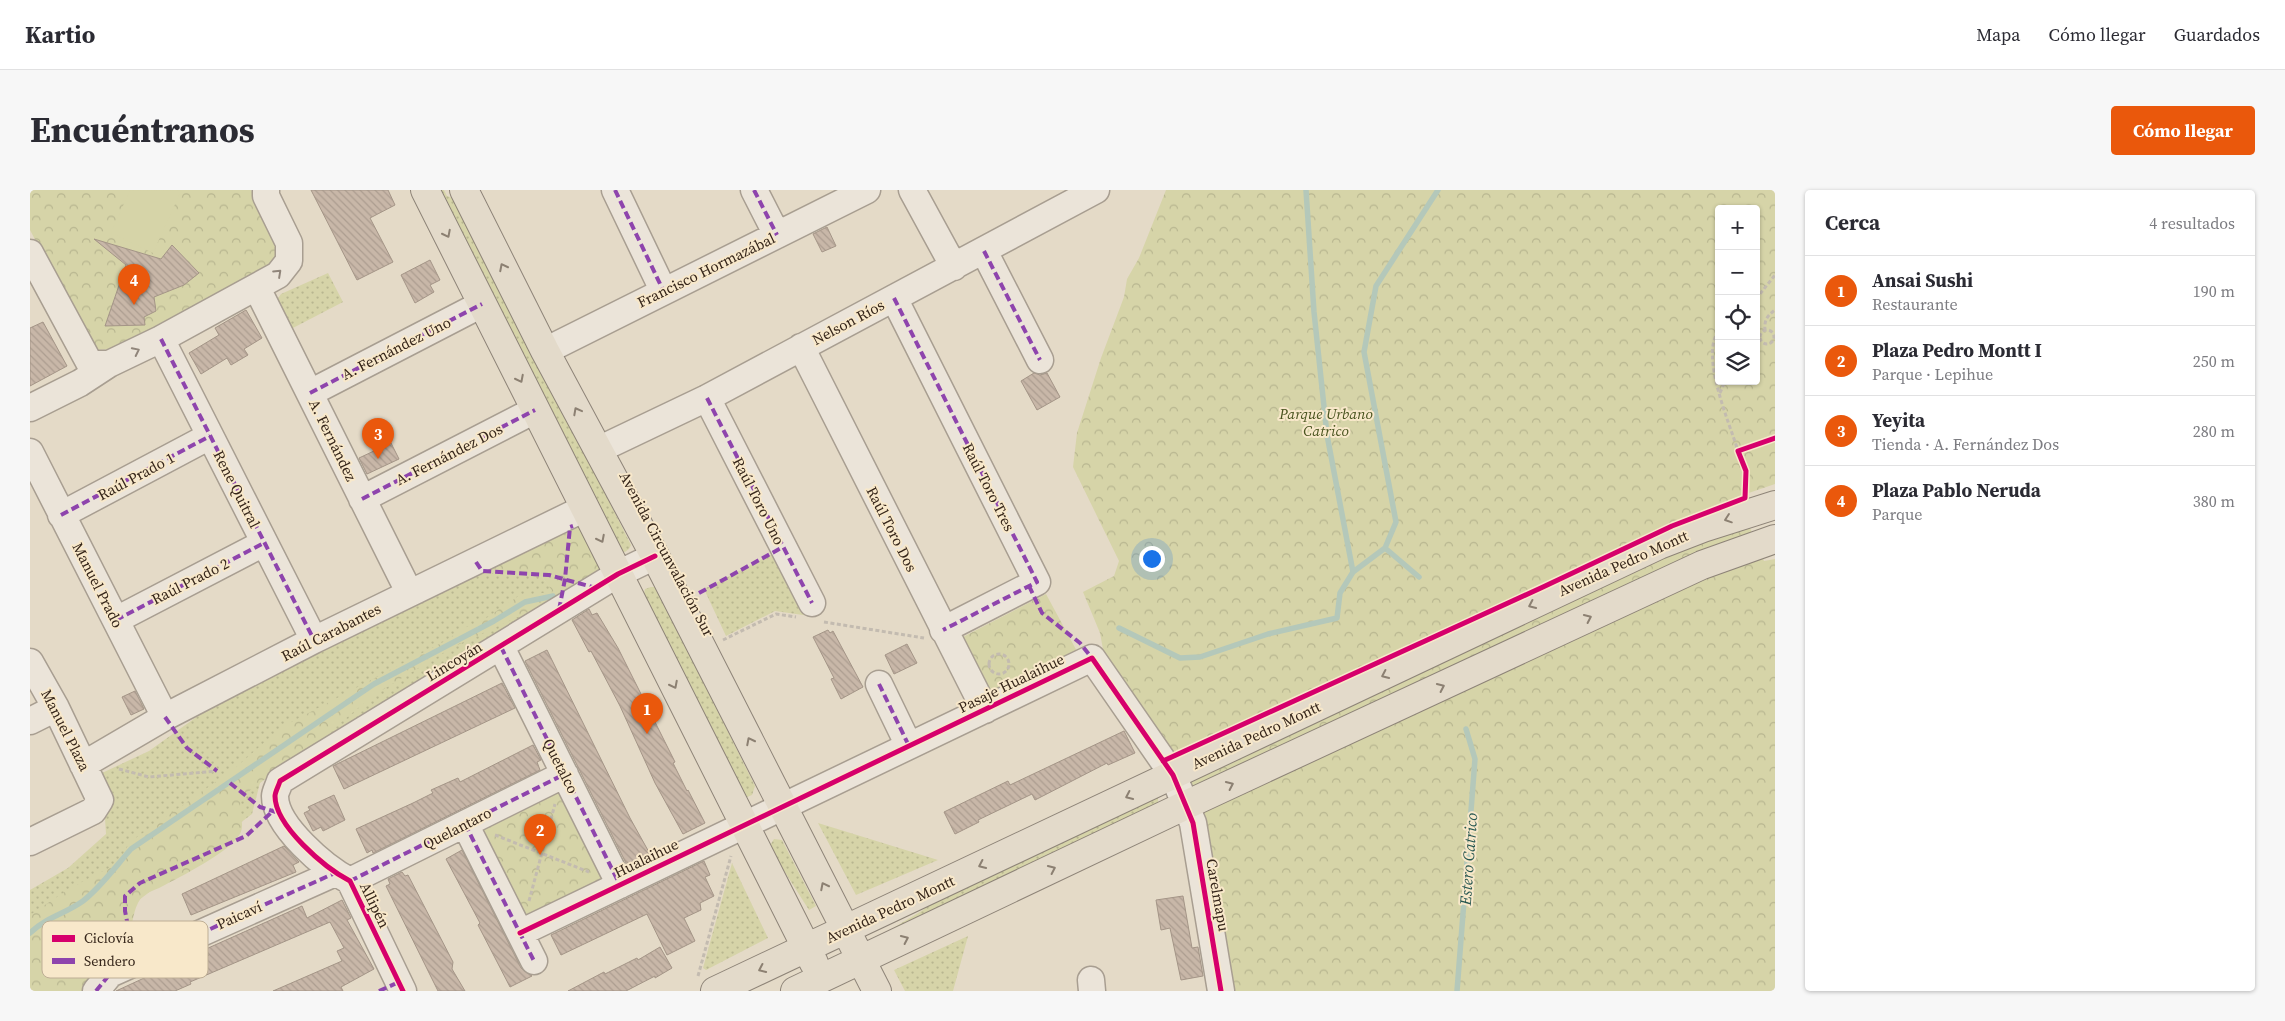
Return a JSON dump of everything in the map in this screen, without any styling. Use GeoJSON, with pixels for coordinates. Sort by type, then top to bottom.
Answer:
{"type":"FeatureCollection","features":[{"type":"Feature","properties":{"kind":"main road"},"geometry":{"type":"LineString","coordinates":[[424,190],[825,985]]}},
{"type":"Feature","properties":{"kind":"main road","name":"Avenida Circunvalación Sur"},"geometry":{"type":"LineString","coordinates":[[464,190],[545,351],[654,556],[877,991]]}},
{"type":"Feature","properties":{"kind":"main road","name":"Avenida Pedro Montt"},"geometry":{"type":"LineString","coordinates":[[707,984],[806,948],[846,930],[1659,545],[1703,528],[1775,505]]}},
{"type":"Feature","properties":{"kind":"main road"},"geometry":{"type":"LineString","coordinates":[[795,991],[825,985],[861,960],[1186,806],[1692,570],[1775,539]]}},
{"type":"Feature","properties":{"kind":"street"},"geometry":{"type":"LineString","coordinates":[[30,408],[80,383],[99,364],[161,339],[278,275],[289,261],[289,243],[266,196],[266,190]]}},
{"type":"Feature","properties":{"kind":"street"},"geometry":{"type":"LineString","coordinates":[[615,190],[663,290]]}},
{"type":"Feature","properties":{"kind":"street"},"geometry":{"type":"LineString","coordinates":[[754,190],[777,236]]}},
{"type":"Feature","properties":{"kind":"street","name":"Francisco Hormazábal"},"geometry":{"type":"LineString","coordinates":[[545,351],[663,290],[777,236],[867,190]]}},
{"type":"Feature","properties":{"kind":"street"},"geometry":{"type":"LineString","coordinates":[[912,190],[954,267]]}},
{"type":"Feature","properties":{"kind":"street","name":"Nelson Ríos"},"geometry":{"type":"LineString","coordinates":[[598,450],[707,398],[1096,190]]}},
{"type":"Feature","properties":{"kind":"street"},"geometry":{"type":"LineString","coordinates":[[984,251],[1040,360]]}},
{"type":"Feature","properties":{"kind":"street"},"geometry":{"type":"LineString","coordinates":[[32,262],[99,364]]}},
{"type":"Feature","properties":{"kind":"street","name":"A. Fernández"},"geometry":{"type":"LineString","coordinates":[[257,288],[409,592]]}},
{"type":"Feature","properties":{"kind":"street","name":"Raúl Toro Tres"},"geometry":{"type":"LineString","coordinates":[[894,298],[1037,582],[947,636]]}},
{"type":"Feature","properties":{"kind":"street","name":"A. Fernández Uno"},"geometry":{"type":"LineString","coordinates":[[310,393],[482,304]]}},
{"type":"Feature","properties":{"kind":"street","name":"Rene Quitral"},"geometry":{"type":"LineString","coordinates":[[161,339],[314,640]]}},
{"type":"Feature","properties":{"kind":"street","name":"Raúl Toro Dos"},"geometry":{"type":"LineString","coordinates":[[801,347],[985,710]]}},
{"type":"Feature","properties":{"kind":"street","name":"Raúl Toro Uno"},"geometry":{"type":"LineString","coordinates":[[707,398],[810,614]]}},
{"type":"Feature","properties":{"kind":"street","name":"A. Fernández Dos"},"geometry":{"type":"LineString","coordinates":[[362,499],[535,410]]}},
{"type":"Feature","properties":{"kind":"street","name":"Raúl Prado 1"},"geometry":{"type":"LineString","coordinates":[[61,515],[210,436]]}},
{"type":"Feature","properties":{"kind":"street","name":"Manuel Prado"},"geometry":{"type":"LineString","coordinates":[[30,452],[165,717]]}},
{"type":"Feature","properties":{"kind":"street","name":"Raúl Carabantes"},"geometry":{"type":"LineString","coordinates":[[91,762],[165,717],[314,640],[409,592],[585,508]]}},
{"type":"Feature","properties":{"kind":"street","name":"Raúl Prado 2"},"geometry":{"type":"LineString","coordinates":[[116,620],[264,543]]}},
{"type":"Feature","properties":{"kind":"street","name":"Lincoyán"},"geometry":{"type":"LineString","coordinates":[[275,795],[280,782],[618,574],[654,556]]}},
{"type":"Feature","properties":{"kind":"street","name":"Quetalco"},"geometry":{"type":"LineString","coordinates":[[501,647],[620,885]]}},
{"type":"Feature","properties":{"kind":"street","name":"Pasaje Hualaihue"},"geometry":{"type":"LineString","coordinates":[[783,805],[1092,658],[1173,775],[1186,806]]}},
{"type":"Feature","properties":{"kind":"street","name":"Manuel Plaza"},"geometry":{"type":"LineString","coordinates":[[30,662],[56,708],[91,762],[100,800],[93,811],[30,842]]}},
{"type":"Feature","properties":{"kind":"street"},"geometry":{"type":"LineString","coordinates":[[879,684],[909,746]]}},
{"type":"Feature","properties":{"kind":"street"},"geometry":{"type":"LineString","coordinates":[[30,721],[56,708]]}},
{"type":"Feature","properties":{"kind":"street","name":"Quelantaro"},"geometry":{"type":"LineString","coordinates":[[342,877],[465,824],[565,774]]}},
{"type":"Feature","properties":{"kind":"street","name":"Allipén"},"geometry":{"type":"LineString","coordinates":[[275,795],[282,819],[305,846],[342,877],[394,988]]}},
{"type":"Feature","properties":{"kind":"street","name":"Hualaihue"},"geometry":{"type":"LineString","coordinates":[[520,933],[783,805]]}},
{"type":"Feature","properties":{"kind":"street","name":"Carelmapu"},"geometry":{"type":"LineString","coordinates":[[1186,806],[1193,823],[1221,991]]}},
{"type":"Feature","properties":{"kind":"street"},"geometry":{"type":"LineString","coordinates":[[465,824],[534,961]]}},
{"type":"Feature","properties":{"kind":"street","name":"Paicaví"},"geometry":{"type":"LineString","coordinates":[[208,933],[342,877]]}},
{"type":"Feature","properties":{"kind":"street","name":"Paicaví"},"geometry":{"type":"LineString","coordinates":[[96,991],[107,978]]}},
{"type":"Feature","properties":{"kind":"path"},"geometry":{"type":"LineString","coordinates":[[1760,295],[1775,275]]}},
{"type":"Feature","properties":{"kind":"path"},"geometry":{"type":"LineString","coordinates":[[1765,331],[1773,333],[1774,339],[1768,343],[1761,339],[1762,333],[1765,331],[1764,322],[1767,316],[1775,310]]}},
{"type":"Feature","properties":{"kind":"path"},"geometry":{"type":"LineString","coordinates":[[1715,336],[1712,350],[1713,369],[1741,458]]}},
{"type":"Feature","properties":{"kind":"path"},"geometry":{"type":"LineString","coordinates":[[1720,394],[1723,385]]}},
{"type":"Feature","properties":{"kind":"path"},"geometry":{"type":"LineString","coordinates":[[1738,451],[1746,448]]}},
{"type":"Feature","properties":{"kind":"path"},"geometry":{"type":"LineString","coordinates":[[723,640],[776,614],[810,614],[947,636]]}},
{"type":"Feature","properties":{"kind":"path"},"geometry":{"type":"LineString","coordinates":[[995,654],[1002,654],[1009,661],[1007,670],[1002,674],[995,674],[989,666],[990,659],[995,654]]}},
{"type":"Feature","properties":{"kind":"path"},"geometry":{"type":"LineString","coordinates":[[91,762],[149,776],[217,771]]}},
{"type":"Feature","properties":{"kind":"path"},"geometry":{"type":"LineString","coordinates":[[520,933],[559,786],[565,774]]}},
{"type":"Feature","properties":{"kind":"path"},"geometry":{"type":"LineString","coordinates":[[465,824],[620,885]]}},
{"type":"Feature","properties":{"kind":"path"},"geometry":{"type":"LineString","coordinates":[[707,984],[732,852]]}},
{"type":"Feature","properties":{"kind":"green space"},"geometry":{"type":"Polygon","coordinates":[[[30,190],[251,190],[274,234],[278,262],[117,349],[93,350],[30,230],[30,190]]]}},
{"type":"Feature","properties":{"kind":"green space"},"geometry":{"type":"Polygon","coordinates":[[[130,190],[181,191],[153,253],[111,233],[130,190]]]}},
{"type":"Feature","properties":{"kind":"green space"},"geometry":{"type":"Polygon","coordinates":[[[437,190],[444,190],[447,196],[458,200],[631,545],[625,552],[616,550],[437,190]]]}},
{"type":"Feature","properties":{"kind":"green space","name":"Parque Urbano Catrico"},"geometry":{"type":"Polygon","coordinates":[[[1166,190],[1775,190],[1775,484],[1737,497],[1764,561],[1775,559],[1775,991],[1227,991],[1206,832],[1107,671],[1100,633],[1083,592],[1114,576],[1119,561],[1073,467],[1077,433],[1101,358],[1124,297],[1127,279],[1139,258],[1166,190]]]}},
{"type":"Feature","properties":{"kind":"green space"},"geometry":{"type":"Polygon","coordinates":[[[328,273],[343,302],[291,329],[276,301],[281,294],[328,273]]]}},
{"type":"Feature","properties":{"kind":"green space"},"geometry":{"type":"Polygon","coordinates":[[[580,521],[608,575],[453,647],[374,695],[328,733],[245,794],[240,805],[242,829],[235,841],[192,871],[141,898],[132,921],[42,921],[42,978],[96,978],[84,991],[30,991],[30,915],[72,887],[117,864],[130,842],[234,769],[282,727],[445,641],[464,628],[482,621],[520,595],[553,592],[542,577],[478,572],[580,521]]]}},
{"type":"Feature","properties":{"kind":"green space"},"geometry":{"type":"Polygon","coordinates":[[[780,550],[810,616],[775,611],[726,636],[704,589],[780,550]]]}},
{"type":"Feature","properties":{"kind":"green space"},"geometry":{"type":"Polygon","coordinates":[[[478,572],[542,577],[553,591],[556,605],[482,642],[261,779],[252,814],[111,921],[42,921],[42,974],[30,983],[30,890],[68,868],[106,834],[102,773],[149,751],[223,698],[478,572]]]}},
{"type":"Feature","properties":{"kind":"green space"},"geometry":{"type":"Polygon","coordinates":[[[656,587],[755,786],[752,795],[747,797],[742,795],[643,597],[645,589],[656,587]]]}},
{"type":"Feature","properties":{"kind":"green space"},"geometry":{"type":"Polygon","coordinates":[[[1046,594],[1079,655],[999,697],[985,694],[957,640],[1046,594]]]}},
{"type":"Feature","properties":{"kind":"green space"},"geometry":{"type":"Polygon","coordinates":[[[559,787],[607,880],[527,921],[473,829],[559,787]]]}},
{"type":"Feature","properties":{"kind":"green space"},"geometry":{"type":"Polygon","coordinates":[[[1158,797],[1158,805],[888,939],[885,933],[923,910],[945,889],[1158,797]]]}},
{"type":"Feature","properties":{"kind":"green space"},"geometry":{"type":"Polygon","coordinates":[[[818,823],[938,860],[856,895],[818,823]]]}},
{"type":"Feature","properties":{"kind":"green space"},"geometry":{"type":"Polygon","coordinates":[[[774,839],[782,840],[816,906],[809,910],[769,847],[774,839]]]}},
{"type":"Feature","properties":{"kind":"green space"},"geometry":{"type":"Polygon","coordinates":[[[732,863],[768,938],[706,970],[703,968],[732,863]]]}},
{"type":"Feature","properties":{"kind":"green space"},"geometry":{"type":"Polygon","coordinates":[[[968,936],[953,991],[905,991],[894,970],[968,936]]]}},
{"type":"Feature","properties":{"kind":"building"},"geometry":{"type":"Polygon","coordinates":[[[311,190],[388,190],[395,205],[370,218],[393,262],[357,280],[311,190]]]}},
{"type":"Feature","properties":{"kind":"building"},"geometry":{"type":"Polygon","coordinates":[[[827,227],[836,246],[822,252],[813,234],[827,227]]]}},
{"type":"Feature","properties":{"kind":"building"},"geometry":{"type":"Polygon","coordinates":[[[94,239],[161,259],[172,245],[199,273],[184,285],[154,297],[156,311],[144,317],[145,325],[105,326],[126,265],[94,239]]]}},
{"type":"Feature","properties":{"kind":"building"},"geometry":{"type":"Polygon","coordinates":[[[430,260],[440,280],[430,285],[434,292],[415,303],[401,275],[430,260]]]}},
{"type":"Feature","properties":{"kind":"building"},"geometry":{"type":"Polygon","coordinates":[[[246,310],[262,338],[244,349],[248,355],[231,365],[227,358],[201,374],[189,353],[219,335],[215,328],[246,310]]]}},
{"type":"Feature","properties":{"kind":"building"},"geometry":{"type":"Polygon","coordinates":[[[43,322],[67,366],[30,386],[30,328],[43,322]]]}},
{"type":"Feature","properties":{"kind":"building"},"geometry":{"type":"Polygon","coordinates":[[[1034,373],[1040,375],[1047,373],[1060,397],[1037,410],[1021,381],[1034,373]]]}},
{"type":"Feature","properties":{"kind":"building"},"geometry":{"type":"Polygon","coordinates":[[[391,443],[399,459],[367,474],[359,458],[391,443]]]}},
{"type":"Feature","properties":{"kind":"building"},"geometry":{"type":"Polygon","coordinates":[[[589,609],[592,615],[597,613],[618,648],[675,762],[673,763],[705,823],[683,834],[655,783],[620,706],[572,620],[589,609]]]}},
{"type":"Feature","properties":{"kind":"building"},"geometry":{"type":"Polygon","coordinates":[[[828,630],[830,633],[833,631],[863,687],[841,699],[831,679],[834,678],[813,637],[828,630]]]}},
{"type":"Feature","properties":{"kind":"building"},"geometry":{"type":"Polygon","coordinates":[[[907,644],[917,663],[894,674],[885,655],[907,644]]]}},
{"type":"Feature","properties":{"kind":"building"},"geometry":{"type":"Polygon","coordinates":[[[547,650],[630,818],[650,854],[627,865],[525,661],[547,650]]]}},
{"type":"Feature","properties":{"kind":"building"},"geometry":{"type":"Polygon","coordinates":[[[502,683],[515,708],[344,789],[333,766],[502,683]]]}},
{"type":"Feature","properties":{"kind":"building"},"geometry":{"type":"Polygon","coordinates":[[[135,691],[144,709],[131,715],[122,697],[135,691]]]}},
{"type":"Feature","properties":{"kind":"building"},"geometry":{"type":"Polygon","coordinates":[[[1124,731],[1135,753],[1108,765],[1107,763],[1035,800],[1032,794],[978,820],[979,822],[955,834],[944,812],[1008,781],[1010,785],[1124,731]]]}},
{"type":"Feature","properties":{"kind":"building"},"geometry":{"type":"Polygon","coordinates":[[[533,745],[541,760],[537,762],[540,770],[373,853],[372,850],[367,853],[356,829],[433,793],[431,790],[458,778],[460,782],[533,745]]]}},
{"type":"Feature","properties":{"kind":"building"},"geometry":{"type":"Polygon","coordinates":[[[334,795],[345,820],[323,831],[321,827],[313,831],[304,813],[310,810],[308,807],[334,795]]]}},
{"type":"Feature","properties":{"kind":"building"},"geometry":{"type":"Polygon","coordinates":[[[284,846],[299,862],[293,865],[296,872],[191,915],[182,894],[284,846]]]}},
{"type":"Feature","properties":{"kind":"building"},"geometry":{"type":"Polygon","coordinates":[[[462,850],[521,968],[532,976],[510,987],[478,925],[480,923],[446,859],[462,850]]]}},
{"type":"Feature","properties":{"kind":"building"},"geometry":{"type":"Polygon","coordinates":[[[704,861],[710,875],[705,877],[714,896],[700,903],[701,910],[684,918],[695,941],[667,955],[647,914],[561,955],[551,935],[704,861]]]}},
{"type":"Feature","properties":{"kind":"building"},"geometry":{"type":"Polygon","coordinates":[[[402,872],[405,876],[408,875],[453,962],[452,969],[465,991],[438,991],[386,886],[390,884],[388,879],[402,872]]]}},
{"type":"Feature","properties":{"kind":"building"},"geometry":{"type":"Polygon","coordinates":[[[1183,896],[1192,948],[1198,947],[1203,976],[1181,980],[1170,928],[1161,930],[1156,900],[1183,896]]]}},
{"type":"Feature","properties":{"kind":"building"},"geometry":{"type":"Polygon","coordinates":[[[342,900],[351,918],[347,920],[374,969],[341,987],[343,991],[273,991],[342,961],[337,951],[344,948],[330,922],[208,974],[208,948],[302,906],[307,918],[342,900]]]}},
{"type":"Feature","properties":{"kind":"building"},"geometry":{"type":"Polygon","coordinates":[[[660,947],[672,968],[655,978],[655,976],[626,991],[568,991],[604,972],[605,974],[637,958],[638,960],[660,947]]]}},
{"type":"Feature","properties":{"kind":"building"},"geometry":{"type":"Polygon","coordinates":[[[144,978],[199,978],[175,991],[116,991],[144,978]]]}},
{"type":"Feature","properties":{"kind":"waterway"},"geometry":{"type":"LineString","coordinates":[[1306,190],[1314,312],[1327,435],[1353,572]]}},
{"type":"Feature","properties":{"kind":"waterway","name":"Estero Catrico"},"geometry":{"type":"LineString","coordinates":[[1419,577],[1385,548],[1396,522],[1364,352],[1376,286],[1438,190]]}},
{"type":"Feature","properties":{"kind":"waterway"},"geometry":{"type":"LineString","coordinates":[[1119,628],[1180,658],[1200,657],[1268,634],[1337,618],[1340,593],[1353,572],[1385,548]]}},
{"type":"Feature","properties":{"kind":"waterway"},"geometry":{"type":"LineString","coordinates":[[46,921],[83,901],[102,883],[131,849],[374,684],[494,621],[525,602],[553,596]]}},
{"type":"Feature","properties":{"kind":"waterway","name":"Estero Catrico"},"geometry":{"type":"LineString","coordinates":[[1457,991],[1475,759],[1466,729]]}},
{"type":"Feature","properties":{"kind":"waterway"},"geometry":{"type":"LineString","coordinates":[[30,933],[42,924]]}},
{"type":"Feature","properties":{"kind":"marked path"},"geometry":{"type":"LineString","coordinates":[[615,190],[663,290]]}},
{"type":"Feature","properties":{"kind":"marked path"},"geometry":{"type":"LineString","coordinates":[[754,190],[777,235]]}},
{"type":"Feature","properties":{"kind":"marked path"},"geometry":{"type":"LineString","coordinates":[[984,251],[1040,360]]}},
{"type":"Feature","properties":{"kind":"marked path"},"geometry":{"type":"LineString","coordinates":[[894,298],[1037,582],[943,630]]}},
{"type":"Feature","properties":{"kind":"marked path"},"geometry":{"type":"LineString","coordinates":[[310,393],[482,304]]}},
{"type":"Feature","properties":{"kind":"marked path"},"geometry":{"type":"LineString","coordinates":[[161,339],[314,640]]}},
{"type":"Feature","properties":{"kind":"marked path"},"geometry":{"type":"LineString","coordinates":[[707,398],[812,603]]}},
{"type":"Feature","properties":{"kind":"marked path"},"geometry":{"type":"LineString","coordinates":[[362,499],[535,410]]}},
{"type":"Feature","properties":{"kind":"marked path"},"geometry":{"type":"LineString","coordinates":[[61,515],[210,436]]}},
{"type":"Feature","properties":{"kind":"marked path"},"geometry":{"type":"LineString","coordinates":[[559,610],[565,579],[570,527],[573,526]]}},
{"type":"Feature","properties":{"kind":"marked path"},"geometry":{"type":"LineString","coordinates":[[116,620],[264,543]]}},
{"type":"Feature","properties":{"kind":"marked path"},"geometry":{"type":"LineString","coordinates":[[699,593],[783,547]]}},
{"type":"Feature","properties":{"kind":"marked path"},"geometry":{"type":"LineString","coordinates":[[476,562],[482,571],[549,575],[596,588]]}},
{"type":"Feature","properties":{"kind":"marked path"},"geometry":{"type":"LineString","coordinates":[[1029,586],[1042,613],[1080,643],[1092,658],[1088,660]]}},
{"type":"Feature","properties":{"kind":"marked path"},"geometry":{"type":"LineString","coordinates":[[501,647],[620,885]]}},
{"type":"Feature","properties":{"kind":"marked path"},"geometry":{"type":"LineString","coordinates":[[879,684],[909,746]]}},
{"type":"Feature","properties":{"kind":"marked path"},"geometry":{"type":"LineString","coordinates":[[165,717],[187,748],[217,771]]}},
{"type":"Feature","properties":{"kind":"marked path"},"geometry":{"type":"LineString","coordinates":[[350,881],[565,774]]}},
{"type":"Feature","properties":{"kind":"marked path"},"geometry":{"type":"LineString","coordinates":[[230,783],[260,807],[276,812]]}},
{"type":"Feature","properties":{"kind":"marked path"},"geometry":{"type":"LineString","coordinates":[[127,921],[125,896],[140,883],[246,836],[274,810]]}},
{"type":"Feature","properties":{"kind":"marked path"},"geometry":{"type":"LineString","coordinates":[[465,824],[534,961]]}},
{"type":"Feature","properties":{"kind":"marked path"},"geometry":{"type":"LineString","coordinates":[[208,930],[335,873]]}},
{"type":"Feature","properties":{"kind":"marked path"},"geometry":{"type":"LineString","coordinates":[[96,991],[107,978]]}},
{"type":"Feature","properties":{"kind":"marked path"},"geometry":{"type":"LineString","coordinates":[[379,991],[399,982]]}},
{"type":"Feature","properties":{"kind":"cycle path"},"geometry":{"type":"LineString","coordinates":[[1163,761],[1672,526],[1745,498],[1746,471],[1738,451],[1775,438]]}},
{"type":"Feature","properties":{"kind":"cycle path"},"geometry":{"type":"LineString","coordinates":[[403,991],[350,881],[315,856],[292,833],[283,820],[277,808],[275,796],[280,781],[618,574],[655,556]]}},
{"type":"Feature","properties":{"kind":"cycle path"},"geometry":{"type":"LineString","coordinates":[[520,933],[1092,658],[1173,775],[1193,823],[1221,991]]}},
{"type":"Feature","properties":{"kind":"place","name":"Plaza Pablo Neruda"},"geometry":{"type":"Point","coordinates":[134,305]}},
{"type":"Feature","properties":{"kind":"place","name":"Yeyita"},"geometry":{"type":"Point","coordinates":[378,459]}},
{"type":"Feature","properties":{"kind":"place","name":"Ansai Sushi"},"geometry":{"type":"Point","coordinates":[647,734]}},
{"type":"Feature","properties":{"kind":"place","name":"Plaza Pedro Montt I"},"geometry":{"type":"Point","coordinates":[540,855]}}]}
